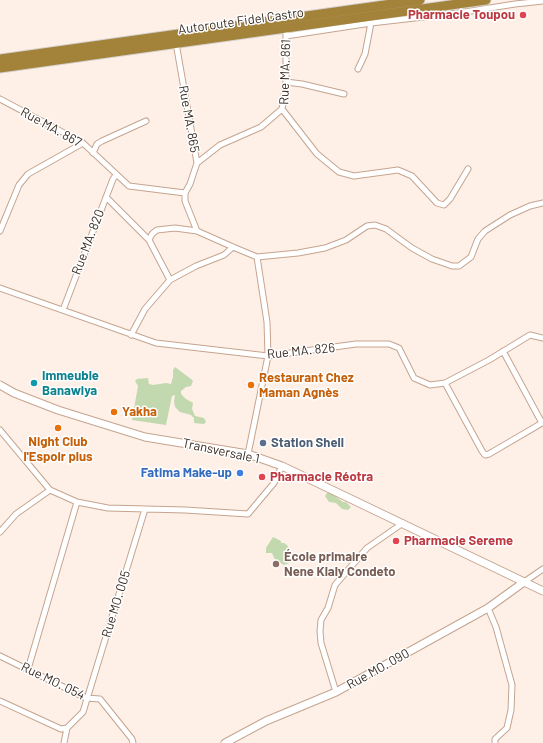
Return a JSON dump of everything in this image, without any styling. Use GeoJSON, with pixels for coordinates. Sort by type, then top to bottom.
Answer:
{"type":"FeatureCollection","features":[{"type":"Feature","properties":{"kind":"highway","name":"Autoroute Fidel Castro"},"geometry":{"type":"LineString","coordinates":[[0,59],[420,0]]}},
{"type":"Feature","properties":{"kind":"highway","name":"Autoroute Fidel Castro"},"geometry":{"type":"LineString","coordinates":[[0,68],[176,44],[286,32],[486,0]]}},
{"type":"Feature","properties":{"kind":"main road","name":"Transversale 1"},"geometry":{"type":"LineString","coordinates":[[0,385],[14,393],[58,410],[145,437],[248,454],[282,466],[543,591]]}},
{"type":"Feature","properties":{"kind":"main road","name":"Rue MO. 090"},"geometry":{"type":"LineString","coordinates":[[228,743],[266,721],[336,692],[488,608],[524,582]]}},
{"type":"Feature","properties":{"kind":"street"},"geometry":{"type":"LineString","coordinates":[[286,32],[371,24],[543,2]]}},
{"type":"Feature","properties":{"kind":"street"},"geometry":{"type":"LineString","coordinates":[[358,69],[365,54],[371,24]]}},
{"type":"Feature","properties":{"kind":"street","name":"Rue MA. 861"},"geometry":{"type":"LineString","coordinates":[[286,32],[286,82],[282,109],[317,154],[339,172],[354,176],[398,170],[412,176],[437,203],[444,205],[450,199],[468,169]]}},
{"type":"Feature","properties":{"kind":"street","name":"Rue MA. 865"},"geometry":{"type":"LineString","coordinates":[[176,44],[197,163],[190,184],[185,193]]}},
{"type":"Feature","properties":{"kind":"street"},"geometry":{"type":"LineString","coordinates":[[286,82],[302,84],[344,94]]}},
{"type":"Feature","properties":{"kind":"street","name":"Rue MA. 867"},"geometry":{"type":"LineString","coordinates":[[0,100],[83,143],[129,186],[185,193]]}},
{"type":"Feature","properties":{"kind":"street"},"geometry":{"type":"LineString","coordinates":[[197,163],[220,145],[261,127],[282,109]]}},
{"type":"Feature","properties":{"kind":"street"},"geometry":{"type":"LineString","coordinates":[[93,153],[97,144],[146,121]]}},
{"type":"Feature","properties":{"kind":"street"},"geometry":{"type":"LineString","coordinates":[[0,231],[19,185],[28,174],[83,143]]}},
{"type":"Feature","properties":{"kind":"street","name":"Rue MA. 820"},"geometry":{"type":"LineString","coordinates":[[63,310],[113,179],[116,175]]}},
{"type":"Feature","properties":{"kind":"street"},"geometry":{"type":"LineString","coordinates":[[185,193],[185,201],[197,231]]}},
{"type":"Feature","properties":{"kind":"street"},"geometry":{"type":"LineString","coordinates":[[106,197],[149,240],[170,280]]}},
{"type":"Feature","properties":{"kind":"street"},"geometry":{"type":"LineString","coordinates":[[149,240],[152,234],[157,230],[175,228],[197,231],[233,248],[257,257],[298,253],[325,248],[346,240],[367,226],[375,225],[386,229],[412,248],[432,259],[452,266],[459,266],[471,258],[478,239],[486,231],[510,215],[530,206],[543,203]]}},
{"type":"Feature","properties":{"kind":"street"},"geometry":{"type":"LineString","coordinates":[[131,335],[145,309],[170,280],[196,266],[224,255],[233,248]]}},
{"type":"Feature","properties":{"kind":"street"},"geometry":{"type":"LineString","coordinates":[[248,454],[268,356],[267,322],[257,257]]}},
{"type":"Feature","properties":{"kind":"street","name":"Rue MA. 826"},"geometry":{"type":"LineString","coordinates":[[0,288],[156,343],[268,356],[356,344],[389,344],[399,348],[414,378],[430,385],[445,383],[530,335],[543,338]]}},
{"type":"Feature","properties":{"kind":"street"},"geometry":{"type":"LineString","coordinates":[[445,383],[484,455],[489,454],[542,423],[503,351]]}},
{"type":"Feature","properties":{"kind":"street"},"geometry":{"type":"LineString","coordinates":[[0,430],[50,490],[77,502],[108,508],[248,514],[274,484],[282,466]]}},
{"type":"Feature","properties":{"kind":"street"},"geometry":{"type":"LineString","coordinates":[[0,532],[16,514],[50,490]]}},
{"type":"Feature","properties":{"kind":"street"},"geometry":{"type":"LineString","coordinates":[[28,669],[77,502]]}},
{"type":"Feature","properties":{"kind":"street","name":"Rue MO. 005"},"geometry":{"type":"LineString","coordinates":[[67,728],[83,712],[86,698],[145,509]]}},
{"type":"Feature","properties":{"kind":"street"},"geometry":{"type":"LineString","coordinates":[[336,692],[321,642],[320,631],[322,620],[328,608],[335,585],[367,548],[402,523]]}},
{"type":"Feature","properties":{"kind":"street"},"geometry":{"type":"LineString","coordinates":[[524,582],[543,569]]}},
{"type":"Feature","properties":{"kind":"street"},"geometry":{"type":"LineString","coordinates":[[488,608],[496,627],[512,685],[511,710],[507,728],[495,739],[495,743]]}},
{"type":"Feature","properties":{"kind":"street","name":"Rue MO. 054"},"geometry":{"type":"LineString","coordinates":[[0,656],[86,698],[100,700],[134,743]]}},
{"type":"Feature","properties":{"kind":"street"},"geometry":{"type":"LineString","coordinates":[[0,701],[62,729],[67,728],[64,743]]}},
{"type":"Feature","properties":{"kind":"green space"},"geometry":{"type":"Polygon","coordinates":[[[175,367],[193,381],[191,386],[186,387],[181,391],[181,394],[193,403],[192,409],[195,416],[204,418],[206,422],[204,424],[194,423],[194,418],[191,415],[180,412],[175,407],[175,395],[172,396],[166,425],[132,420],[138,386],[135,381],[137,379],[148,378],[149,384],[171,384],[173,370],[175,367]]]}},
{"type":"Feature","properties":{"kind":"green space"},"geometry":{"type":"Polygon","coordinates":[[[327,493],[331,493],[343,502],[346,502],[351,507],[348,510],[342,509],[336,503],[329,502],[325,496],[327,493]]]}},
{"type":"Feature","properties":{"kind":"green space"},"geometry":{"type":"Polygon","coordinates":[[[273,537],[281,541],[281,543],[287,545],[295,557],[294,561],[284,565],[275,560],[272,553],[266,553],[266,548],[273,537]]]}},
{"type":"Feature","properties":{"kind":"place","name":"Pharmacie Toupou"},"geometry":{"type":"Point","coordinates":[523,15]}},
{"type":"Feature","properties":{"kind":"place","name":"Immeuble Banawiya"},"geometry":{"type":"Point","coordinates":[34,383]}},
{"type":"Feature","properties":{"kind":"place","name":"Restaurant Chez Maman Agnès"},"geometry":{"type":"Point","coordinates":[251,385]}},
{"type":"Feature","properties":{"kind":"place","name":"Yakha"},"geometry":{"type":"Point","coordinates":[114,412]}},
{"type":"Feature","properties":{"kind":"place","name":"Night Club l'Espoir plus"},"geometry":{"type":"Point","coordinates":[58,428]}},
{"type":"Feature","properties":{"kind":"place","name":"Station Shell"},"geometry":{"type":"Point","coordinates":[263,443]}},
{"type":"Feature","properties":{"kind":"place","name":"Fatima Make-up"},"geometry":{"type":"Point","coordinates":[240,473]}},
{"type":"Feature","properties":{"kind":"place","name":"Pharmacie Réotra"},"geometry":{"type":"Point","coordinates":[262,477]}},
{"type":"Feature","properties":{"kind":"place","name":"Pharmacie Sereme"},"geometry":{"type":"Point","coordinates":[396,541]}},
{"type":"Feature","properties":{"kind":"place","name":"École primaire Nene Klaly Condeto"},"geometry":{"type":"Point","coordinates":[276,564]}}]}
